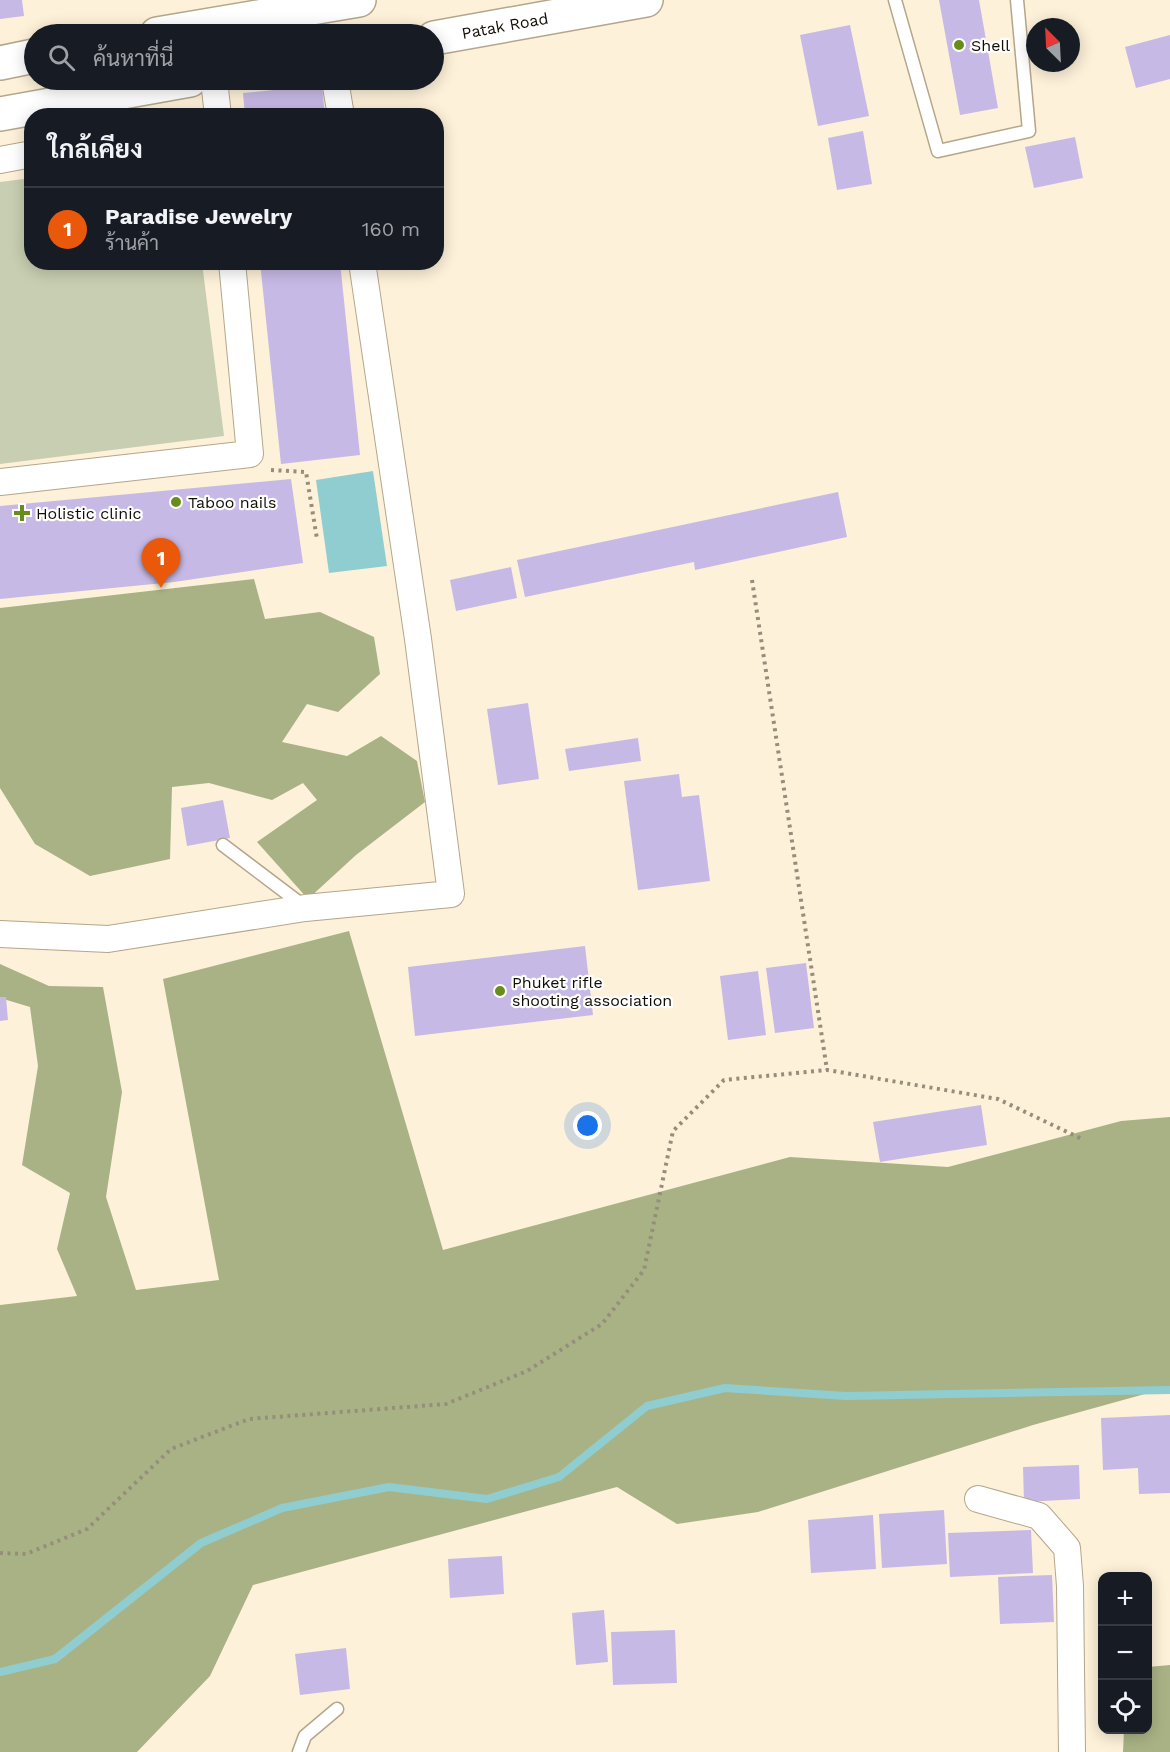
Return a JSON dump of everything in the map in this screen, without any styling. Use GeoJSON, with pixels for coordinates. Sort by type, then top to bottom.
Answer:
{"type":"FeatureCollection","features":[{"type":"Feature","properties":{"kind":"main road"},"geometry":{"type":"LineString","coordinates":[[201,24],[279,6],[359,0]]}},
{"type":"Feature","properties":{"kind":"main road","name":"Patak Road"},"geometry":{"type":"LineString","coordinates":[[444,36],[646,0]]}},
{"type":"Feature","properties":{"kind":"main road"},"geometry":{"type":"LineString","coordinates":[[0,63],[24,58]]}},
{"type":"Feature","properties":{"kind":"main road"},"geometry":{"type":"LineString","coordinates":[[34,108],[134,90]]}},
{"type":"Feature","properties":{"kind":"main road"},"geometry":{"type":"LineString","coordinates":[[0,114],[24,110]]}},
{"type":"Feature","properties":{"kind":"street"},"geometry":{"type":"LineString","coordinates":[[215,90],[217,108]]}},
{"type":"Feature","properties":{"kind":"street"},"geometry":{"type":"LineString","coordinates":[[337,90],[340,108]]}},
{"type":"Feature","properties":{"kind":"street"},"geometry":{"type":"LineString","coordinates":[[0,160],[24,156]]}},
{"type":"Feature","properties":{"kind":"street"},"geometry":{"type":"LineString","coordinates":[[0,482],[250,454],[233,270]]}},
{"type":"Feature","properties":{"kind":"street"},"geometry":{"type":"LineString","coordinates":[[0,934],[108,939],[306,908],[451,894],[418,639],[363,270]]}},
{"type":"Feature","properties":{"kind":"street"},"geometry":{"type":"LineString","coordinates":[[978,1499],[1040,1516],[1067,1548],[1070,1586],[1072,1752]]}},
{"type":"Feature","properties":{"kind":"lane"},"geometry":{"type":"LineString","coordinates":[[895,0],[938,151],[1029,131],[1017,0]]}},
{"type":"Feature","properties":{"kind":"lane"},"geometry":{"type":"LineString","coordinates":[[223,845],[306,908]]}},
{"type":"Feature","properties":{"kind":"lane"},"geometry":{"type":"LineString","coordinates":[[299,1752],[305,1736],[337,1709]]}},
{"type":"Feature","properties":{"kind":"path"},"geometry":{"type":"LineString","coordinates":[[250,454],[267,470],[306,472],[317,539]]}},
{"type":"Feature","properties":{"kind":"path"},"geometry":{"type":"LineString","coordinates":[[752,580],[827,1070]]}},
{"type":"Feature","properties":{"kind":"path"},"geometry":{"type":"LineString","coordinates":[[0,1553],[26,1554],[87,1529],[171,1449],[249,1419],[446,1404],[527,1371],[602,1324],[644,1270],[673,1131],[724,1080],[827,1070],[998,1099],[1084,1140]]}},
{"type":"Feature","properties":{"kind":"green space"},"geometry":{"type":"Polygon","coordinates":[[[24,179],[24,270],[203,270],[224,436],[0,464],[0,182],[24,179]]]}},
{"type":"Feature","properties":{"kind":"green space"},"geometry":{"type":"Polygon","coordinates":[[[254,579],[265,619],[320,612],[374,637],[380,674],[338,712],[307,704],[282,742],[347,756],[381,736],[417,761],[425,802],[356,855],[308,899],[257,842],[317,800],[303,783],[272,800],[209,783],[172,787],[170,859],[90,876],[35,844],[0,788],[0,608],[254,579]]]}},
{"type":"Feature","properties":{"kind":"green space"},"geometry":{"type":"Polygon","coordinates":[[[349,931],[443,1250],[790,1157],[948,1167],[1121,1121],[1170,1117],[1170,1387],[1033,1425],[758,1512],[677,1524],[617,1487],[253,1585],[210,1676],[137,1752],[0,1752],[0,1305],[77,1296],[57,1249],[70,1193],[22,1165],[38,1066],[30,1007],[0,998],[0,964],[49,986],[103,987],[122,1092],[106,1197],[136,1290],[219,1280],[163,979],[349,931]]]}},
{"type":"Feature","properties":{"kind":"green space"},"geometry":{"type":"Polygon","coordinates":[[[1170,1665],[1170,1752],[1123,1752],[1124,1734],[1152,1734],[1152,1667],[1170,1665]]]}},
{"type":"Feature","properties":{"kind":"water"},"geometry":{"type":"Polygon","coordinates":[[[373,471],[387,566],[329,573],[316,480],[373,471]]]}},
{"type":"Feature","properties":{"kind":"building"},"geometry":{"type":"Polygon","coordinates":[[[0,0],[22,0],[24,16],[0,19],[0,0]]]}},
{"type":"Feature","properties":{"kind":"building"},"geometry":{"type":"Polygon","coordinates":[[[939,0],[979,0],[998,108],[960,115],[939,0]]]}},
{"type":"Feature","properties":{"kind":"building"},"geometry":{"type":"Polygon","coordinates":[[[850,25],[869,116],[818,126],[800,35],[850,25]]]}},
{"type":"Feature","properties":{"kind":"building"},"geometry":{"type":"Polygon","coordinates":[[[1170,35],[1170,79],[1136,88],[1125,47],[1170,35]]]}},
{"type":"Feature","properties":{"kind":"building"},"geometry":{"type":"Polygon","coordinates":[[[273,90],[322,90],[324,108],[244,108],[243,93],[273,90]]]}},
{"type":"Feature","properties":{"kind":"building"},"geometry":{"type":"Polygon","coordinates":[[[863,131],[872,184],[837,190],[828,138],[863,131]]]}},
{"type":"Feature","properties":{"kind":"building"},"geometry":{"type":"Polygon","coordinates":[[[1075,137],[1083,178],[1034,188],[1025,147],[1075,137]]]}},
{"type":"Feature","properties":{"kind":"building"},"geometry":{"type":"Polygon","coordinates":[[[261,270],[341,270],[360,455],[281,464],[261,270]]]}},
{"type":"Feature","properties":{"kind":"building"},"geometry":{"type":"Polygon","coordinates":[[[291,479],[303,563],[174,582],[0,599],[0,506],[291,479]]]}},
{"type":"Feature","properties":{"kind":"building"},"geometry":{"type":"Polygon","coordinates":[[[838,492],[847,537],[695,570],[694,562],[525,597],[517,560],[838,492]]]}},
{"type":"Feature","properties":{"kind":"building"},"geometry":{"type":"Polygon","coordinates":[[[511,567],[517,598],[456,611],[450,580],[511,567]]]}},
{"type":"Feature","properties":{"kind":"building"},"geometry":{"type":"Polygon","coordinates":[[[528,703],[539,779],[498,785],[487,709],[528,703]]]}},
{"type":"Feature","properties":{"kind":"building"},"geometry":{"type":"Polygon","coordinates":[[[638,738],[641,761],[569,771],[565,749],[638,738]]]}},
{"type":"Feature","properties":{"kind":"building"},"geometry":{"type":"Polygon","coordinates":[[[679,774],[682,797],[699,795],[710,881],[638,890],[624,781],[679,774]]]}},
{"type":"Feature","properties":{"kind":"building"},"geometry":{"type":"Polygon","coordinates":[[[223,800],[230,838],[187,846],[181,808],[223,800]]]}},
{"type":"Feature","properties":{"kind":"building","name":"Phuket rifle shooting association"},"geometry":{"type":"Polygon","coordinates":[[[585,946],[593,1015],[415,1036],[408,967],[585,946]]]}},
{"type":"Feature","properties":{"kind":"building"},"geometry":{"type":"Polygon","coordinates":[[[806,963],[814,1028],[775,1033],[766,968],[806,963]]]}},
{"type":"Feature","properties":{"kind":"building"},"geometry":{"type":"Polygon","coordinates":[[[758,971],[766,1035],[728,1040],[720,976],[758,971]]]}},
{"type":"Feature","properties":{"kind":"building"},"geometry":{"type":"Polygon","coordinates":[[[0,997],[6,997],[8,1020],[0,1021],[0,997]]]}},
{"type":"Feature","properties":{"kind":"building"},"geometry":{"type":"Polygon","coordinates":[[[981,1105],[987,1145],[880,1162],[873,1122],[981,1105]]]}},
{"type":"Feature","properties":{"kind":"building"},"geometry":{"type":"Polygon","coordinates":[[[1170,1415],[1170,1493],[1139,1494],[1138,1468],[1103,1470],[1101,1418],[1170,1415]]]}},
{"type":"Feature","properties":{"kind":"building"},"geometry":{"type":"Polygon","coordinates":[[[1079,1465],[1080,1499],[1024,1502],[1023,1467],[1079,1465]]]}},
{"type":"Feature","properties":{"kind":"building"},"geometry":{"type":"Polygon","coordinates":[[[944,1510],[947,1564],[882,1568],[879,1514],[944,1510]]]}},
{"type":"Feature","properties":{"kind":"building"},"geometry":{"type":"Polygon","coordinates":[[[873,1515],[876,1569],[811,1573],[808,1520],[873,1515]]]}},
{"type":"Feature","properties":{"kind":"building"},"geometry":{"type":"Polygon","coordinates":[[[1031,1530],[1033,1573],[950,1577],[948,1533],[1031,1530]]]}},
{"type":"Feature","properties":{"kind":"building"},"geometry":{"type":"Polygon","coordinates":[[[502,1556],[504,1594],[450,1598],[448,1559],[502,1556]]]}},
{"type":"Feature","properties":{"kind":"building"},"geometry":{"type":"Polygon","coordinates":[[[1052,1575],[1054,1622],[1000,1624],[998,1577],[1052,1575]]]}},
{"type":"Feature","properties":{"kind":"building"},"geometry":{"type":"Polygon","coordinates":[[[604,1610],[608,1662],[576,1665],[572,1613],[604,1610]]]}},
{"type":"Feature","properties":{"kind":"building"},"geometry":{"type":"Polygon","coordinates":[[[675,1630],[677,1683],[613,1685],[611,1632],[675,1630]]]}},
{"type":"Feature","properties":{"kind":"building"},"geometry":{"type":"Polygon","coordinates":[[[346,1648],[350,1689],[300,1695],[295,1654],[346,1648]]]}},
{"type":"Feature","properties":{"kind":"waterway"},"geometry":{"type":"LineString","coordinates":[[0,1672],[55,1659],[201,1543],[282,1508],[389,1487],[487,1499],[559,1477],[647,1406],[725,1388],[846,1396],[1170,1390]]}},
{"type":"Feature","properties":{"kind":"place","name":"Shell"},"geometry":{"type":"Point","coordinates":[959,45]}},
{"type":"Feature","properties":{"kind":"place","name":"Taboo nails"},"geometry":{"type":"Point","coordinates":[176,502]}},
{"type":"Feature","properties":{"kind":"place","name":"Holistic clinic"},"geometry":{"type":"Point","coordinates":[22,513]}},
{"type":"Feature","properties":{"kind":"place","name":"Paradise Jewelry"},"geometry":{"type":"Point","coordinates":[161,588]}},
{"type":"Feature","properties":{"kind":"place","name":"Phuket rifle shooting association"},"geometry":{"type":"Point","coordinates":[500,991]}}]}
